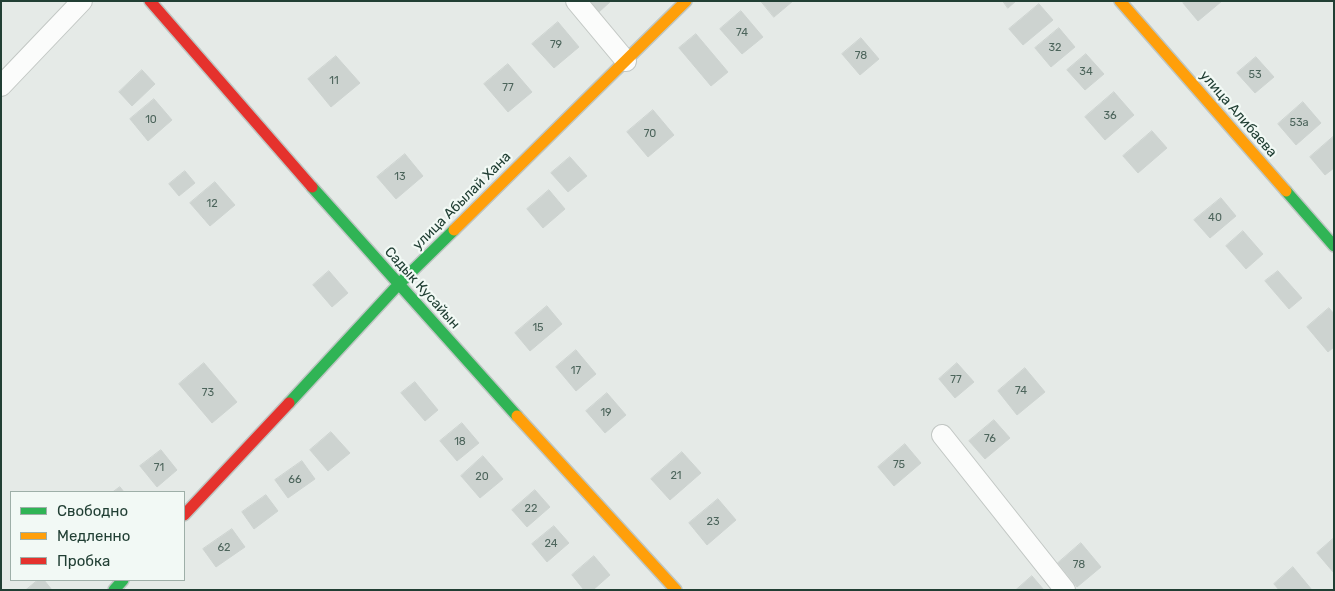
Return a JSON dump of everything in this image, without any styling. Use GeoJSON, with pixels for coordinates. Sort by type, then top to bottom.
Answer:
{"type":"FeatureCollection","features":[{"type":"Feature","properties":{"kind":"street"},"geometry":{"type":"LineString","coordinates":[[1,86],[82,1]]}},
{"type":"Feature","properties":{"kind":"street","name":"Садык Кусайын"},"geometry":{"type":"LineString","coordinates":[[150,1],[398,285],[676,590]]}},
{"type":"Feature","properties":{"kind":"street"},"geometry":{"type":"LineString","coordinates":[[576,1],[626,61]]}},
{"type":"Feature","properties":{"kind":"street","name":"улица Абылай Хана"},"geometry":{"type":"LineString","coordinates":[[185,514],[398,285],[686,1]]}},
{"type":"Feature","properties":{"kind":"street","name":"улица Алибаева"},"geometry":{"type":"LineString","coordinates":[[1120,1],[1334,246]]}},
{"type":"Feature","properties":{"kind":"street"},"geometry":{"type":"LineString","coordinates":[[942,435],[1065,590]]}},
{"type":"Feature","properties":{"kind":"building"},"geometry":{"type":"Polygon","coordinates":[[[590,1],[611,1],[599,12],[590,1]]]}},
{"type":"Feature","properties":{"kind":"building"},"geometry":{"type":"Polygon","coordinates":[[[761,1],[793,1],[774,17],[761,1]]]}},
{"type":"Feature","properties":{"kind":"building"},"geometry":{"type":"Polygon","coordinates":[[[1003,1],[1016,1],[1008,8],[1003,1]]]}},
{"type":"Feature","properties":{"kind":"building"},"geometry":{"type":"Polygon","coordinates":[[[1186,1],[1222,1],[1198,21],[1183,3],[1186,1]]]}},
{"type":"Feature","properties":{"kind":"building"},"geometry":{"type":"Polygon","coordinates":[[[1039,4],[1053,20],[1023,45],[1009,29],[1039,4]]]}},
{"type":"Feature","properties":{"kind":"building"},"geometry":{"type":"Polygon","coordinates":[[[741,11],[763,37],[742,54],[720,29],[741,11]]]}},
{"type":"Feature","properties":{"kind":"building"},"geometry":{"type":"Polygon","coordinates":[[[558,22],[579,47],[554,68],[532,44],[558,22]]]}},
{"type":"Feature","properties":{"kind":"building"},"geometry":{"type":"Polygon","coordinates":[[[1059,28],[1075,47],[1051,67],[1035,48],[1059,28]]]}},
{"type":"Feature","properties":{"kind":"building"},"geometry":{"type":"Polygon","coordinates":[[[696,34],[728,72],[711,86],[679,48],[696,34]]]}},
{"type":"Feature","properties":{"kind":"building"},"geometry":{"type":"Polygon","coordinates":[[[861,38],[879,59],[860,75],[842,54],[861,38]]]}},
{"type":"Feature","properties":{"kind":"building"},"geometry":{"type":"Polygon","coordinates":[[[1086,54],[1104,74],[1085,90],[1067,70],[1086,54]]]}},
{"type":"Feature","properties":{"kind":"building"},"geometry":{"type":"Polygon","coordinates":[[[336,56],[360,83],[331,107],[308,79],[336,56]]]}},
{"type":"Feature","properties":{"kind":"building"},"geometry":{"type":"Polygon","coordinates":[[[1256,57],[1274,77],[1255,93],[1237,73],[1256,57]]]}},
{"type":"Feature","properties":{"kind":"building"},"geometry":{"type":"Polygon","coordinates":[[[508,64],[532,92],[508,112],[484,84],[508,64]]]}},
{"type":"Feature","properties":{"kind":"building"},"geometry":{"type":"Polygon","coordinates":[[[142,70],[155,84],[132,106],[119,92],[142,70]]]}},
{"type":"Feature","properties":{"kind":"building"},"geometry":{"type":"Polygon","coordinates":[[[1114,92],[1134,115],[1105,140],[1085,117],[1114,92]]]}},
{"type":"Feature","properties":{"kind":"building"},"geometry":{"type":"Polygon","coordinates":[[[154,99],[172,120],[148,141],[130,119],[154,99]]]}},
{"type":"Feature","properties":{"kind":"building"},"geometry":{"type":"Polygon","coordinates":[[[1303,102],[1321,123],[1296,145],[1278,124],[1303,102]]]}},
{"type":"Feature","properties":{"kind":"building"},"geometry":{"type":"Polygon","coordinates":[[[653,110],[674,135],[648,157],[627,132],[653,110]]]}},
{"type":"Feature","properties":{"kind":"building"},"geometry":{"type":"Polygon","coordinates":[[[1152,131],[1167,148],[1138,173],[1123,156],[1152,131]]]}},
{"type":"Feature","properties":{"kind":"building"},"geometry":{"type":"Polygon","coordinates":[[[1334,136],[1334,168],[1325,175],[1310,157],[1334,136]]]}},
{"type":"Feature","properties":{"kind":"building"},"geometry":{"type":"Polygon","coordinates":[[[405,154],[423,176],[396,199],[377,177],[405,154]]]}},
{"type":"Feature","properties":{"kind":"building"},"geometry":{"type":"Polygon","coordinates":[[[570,157],[587,176],[568,192],[551,173],[570,157]]]}},
{"type":"Feature","properties":{"kind":"building"},"geometry":{"type":"Polygon","coordinates":[[[185,171],[195,183],[179,196],[169,184],[185,171]]]}},
{"type":"Feature","properties":{"kind":"building"},"geometry":{"type":"Polygon","coordinates":[[[215,182],[235,205],[210,226],[190,203],[215,182]]]}},
{"type":"Feature","properties":{"kind":"building"},"geometry":{"type":"Polygon","coordinates":[[[549,190],[565,209],[543,228],[527,209],[549,190]]]}},
{"type":"Feature","properties":{"kind":"building"},"geometry":{"type":"Polygon","coordinates":[[[1221,198],[1236,216],[1210,238],[1194,220],[1221,198]]]}},
{"type":"Feature","properties":{"kind":"building"},"geometry":{"type":"Polygon","coordinates":[[[1243,231],[1263,254],[1246,269],[1226,246],[1243,231]]]}},
{"type":"Feature","properties":{"kind":"building"},"geometry":{"type":"Polygon","coordinates":[[[329,271],[348,293],[332,307],[313,285],[329,271]]]}},
{"type":"Feature","properties":{"kind":"building"},"geometry":{"type":"Polygon","coordinates":[[[1278,271],[1302,298],[1289,309],[1265,281],[1278,271]]]}},
{"type":"Feature","properties":{"kind":"building"},"geometry":{"type":"Polygon","coordinates":[[[547,306],[562,324],[530,351],[515,333],[547,306]]]}},
{"type":"Feature","properties":{"kind":"building"},"geometry":{"type":"Polygon","coordinates":[[[1329,308],[1334,314],[1334,347],[1328,352],[1307,327],[1329,308]]]}},
{"type":"Feature","properties":{"kind":"building"},"geometry":{"type":"Polygon","coordinates":[[[576,350],[596,374],[576,391],[556,367],[576,350]]]}},
{"type":"Feature","properties":{"kind":"building"},"geometry":{"type":"Polygon","coordinates":[[[204,363],[237,402],[212,423],[179,384],[204,363]]]}},
{"type":"Feature","properties":{"kind":"building"},"geometry":{"type":"Polygon","coordinates":[[[957,363],[974,382],[955,398],[939,379],[957,363]]]}},
{"type":"Feature","properties":{"kind":"building"},"geometry":{"type":"Polygon","coordinates":[[[1025,368],[1045,392],[1017,415],[998,391],[1025,368]]]}},
{"type":"Feature","properties":{"kind":"building"},"geometry":{"type":"Polygon","coordinates":[[[415,382],[438,410],[425,421],[401,393],[415,382]]]}},
{"type":"Feature","properties":{"kind":"building"},"geometry":{"type":"Polygon","coordinates":[[[607,393],[626,415],[605,433],[586,411],[607,393]]]}},
{"type":"Feature","properties":{"kind":"building"},"geometry":{"type":"Polygon","coordinates":[[[994,420],[1010,438],[985,459],[969,441],[994,420]]]}},
{"type":"Feature","properties":{"kind":"building"},"geometry":{"type":"Polygon","coordinates":[[[462,423],[479,443],[457,461],[440,441],[462,423]]]}},
{"type":"Feature","properties":{"kind":"building"},"geometry":{"type":"Polygon","coordinates":[[[331,432],[350,453],[328,471],[310,450],[331,432]]]}},
{"type":"Feature","properties":{"kind":"building"},"geometry":{"type":"Polygon","coordinates":[[[905,444],[921,463],[894,486],[878,467],[905,444]]]}},
{"type":"Feature","properties":{"kind":"building"},"geometry":{"type":"Polygon","coordinates":[[[161,450],[177,470],[157,487],[140,466],[161,450]]]}},
{"type":"Feature","properties":{"kind":"building"},"geometry":{"type":"Polygon","coordinates":[[[682,452],[701,473],[670,500],[651,479],[682,452]]]}},
{"type":"Feature","properties":{"kind":"building"},"geometry":{"type":"Polygon","coordinates":[[[483,456],[503,479],[480,498],[461,476],[483,456]]]}},
{"type":"Feature","properties":{"kind":"building"},"geometry":{"type":"Polygon","coordinates":[[[302,461],[315,479],[288,498],[275,480],[302,461]]]}},
{"type":"Feature","properties":{"kind":"building"},"geometry":{"type":"Polygon","coordinates":[[[120,487],[123,491],[114,491],[120,487]]]}},
{"type":"Feature","properties":{"kind":"building"},"geometry":{"type":"Polygon","coordinates":[[[535,490],[550,507],[527,527],[512,510],[535,490]]]}},
{"type":"Feature","properties":{"kind":"building"},"geometry":{"type":"Polygon","coordinates":[[[266,495],[278,511],[254,529],[242,512],[266,495]]]}},
{"type":"Feature","properties":{"kind":"building"},"geometry":{"type":"Polygon","coordinates":[[[718,499],[736,520],[707,545],[689,523],[718,499]]]}},
{"type":"Feature","properties":{"kind":"building"},"geometry":{"type":"Polygon","coordinates":[[[554,526],[569,543],[547,562],[532,544],[554,526]]]}},
{"type":"Feature","properties":{"kind":"building"},"geometry":{"type":"Polygon","coordinates":[[[232,529],[245,547],[216,567],[203,549],[232,529]]]}},
{"type":"Feature","properties":{"kind":"building"},"geometry":{"type":"Polygon","coordinates":[[[1334,538],[1334,573],[1317,553],[1334,538]]]}},
{"type":"Feature","properties":{"kind":"building"},"geometry":{"type":"Polygon","coordinates":[[[1081,543],[1101,567],[1077,587],[1058,563],[1081,543]]]}},
{"type":"Feature","properties":{"kind":"building"},"geometry":{"type":"Polygon","coordinates":[[[594,556],[610,575],[593,590],[584,590],[572,575],[594,556]]]}},
{"type":"Feature","properties":{"kind":"building"},"geometry":{"type":"Polygon","coordinates":[[[1293,567],[1312,590],[1279,590],[1274,584],[1293,567]]]}},
{"type":"Feature","properties":{"kind":"building"},"geometry":{"type":"Polygon","coordinates":[[[1032,576],[1044,590],[1016,590],[1032,576]]]}},
{"type":"Feature","properties":{"kind":"building"},"geometry":{"type":"Polygon","coordinates":[[[37,581],[45,581],[52,590],[26,590],[37,581]]]}},
{"type":"Feature","properties":{"kind":"traffic: fast"},"geometry":{"type":"LineString","coordinates":[[312,187],[517,416]]}},
{"type":"Feature","properties":{"kind":"traffic: fast"},"geometry":{"type":"LineString","coordinates":[[1286,191],[1334,246]]}},
{"type":"Feature","properties":{"kind":"traffic: fast"},"geometry":{"type":"LineString","coordinates":[[289,403],[398,285],[454,230]]}},
{"type":"Feature","properties":{"kind":"traffic: fast"},"geometry":{"type":"LineString","coordinates":[[114,590],[122,581]]}},
{"type":"Feature","properties":{"kind":"traffic: slow"},"geometry":{"type":"LineString","coordinates":[[454,230],[686,1]]}},
{"type":"Feature","properties":{"kind":"traffic: slow"},"geometry":{"type":"LineString","coordinates":[[1120,1],[1286,191]]}},
{"type":"Feature","properties":{"kind":"traffic: slow"},"geometry":{"type":"LineString","coordinates":[[517,416],[676,590]]}},
{"type":"Feature","properties":{"kind":"traffic: jam"},"geometry":{"type":"LineString","coordinates":[[150,1],[312,187]]}},
{"type":"Feature","properties":{"kind":"traffic: jam"},"geometry":{"type":"LineString","coordinates":[[185,514],[289,403]]}}]}
